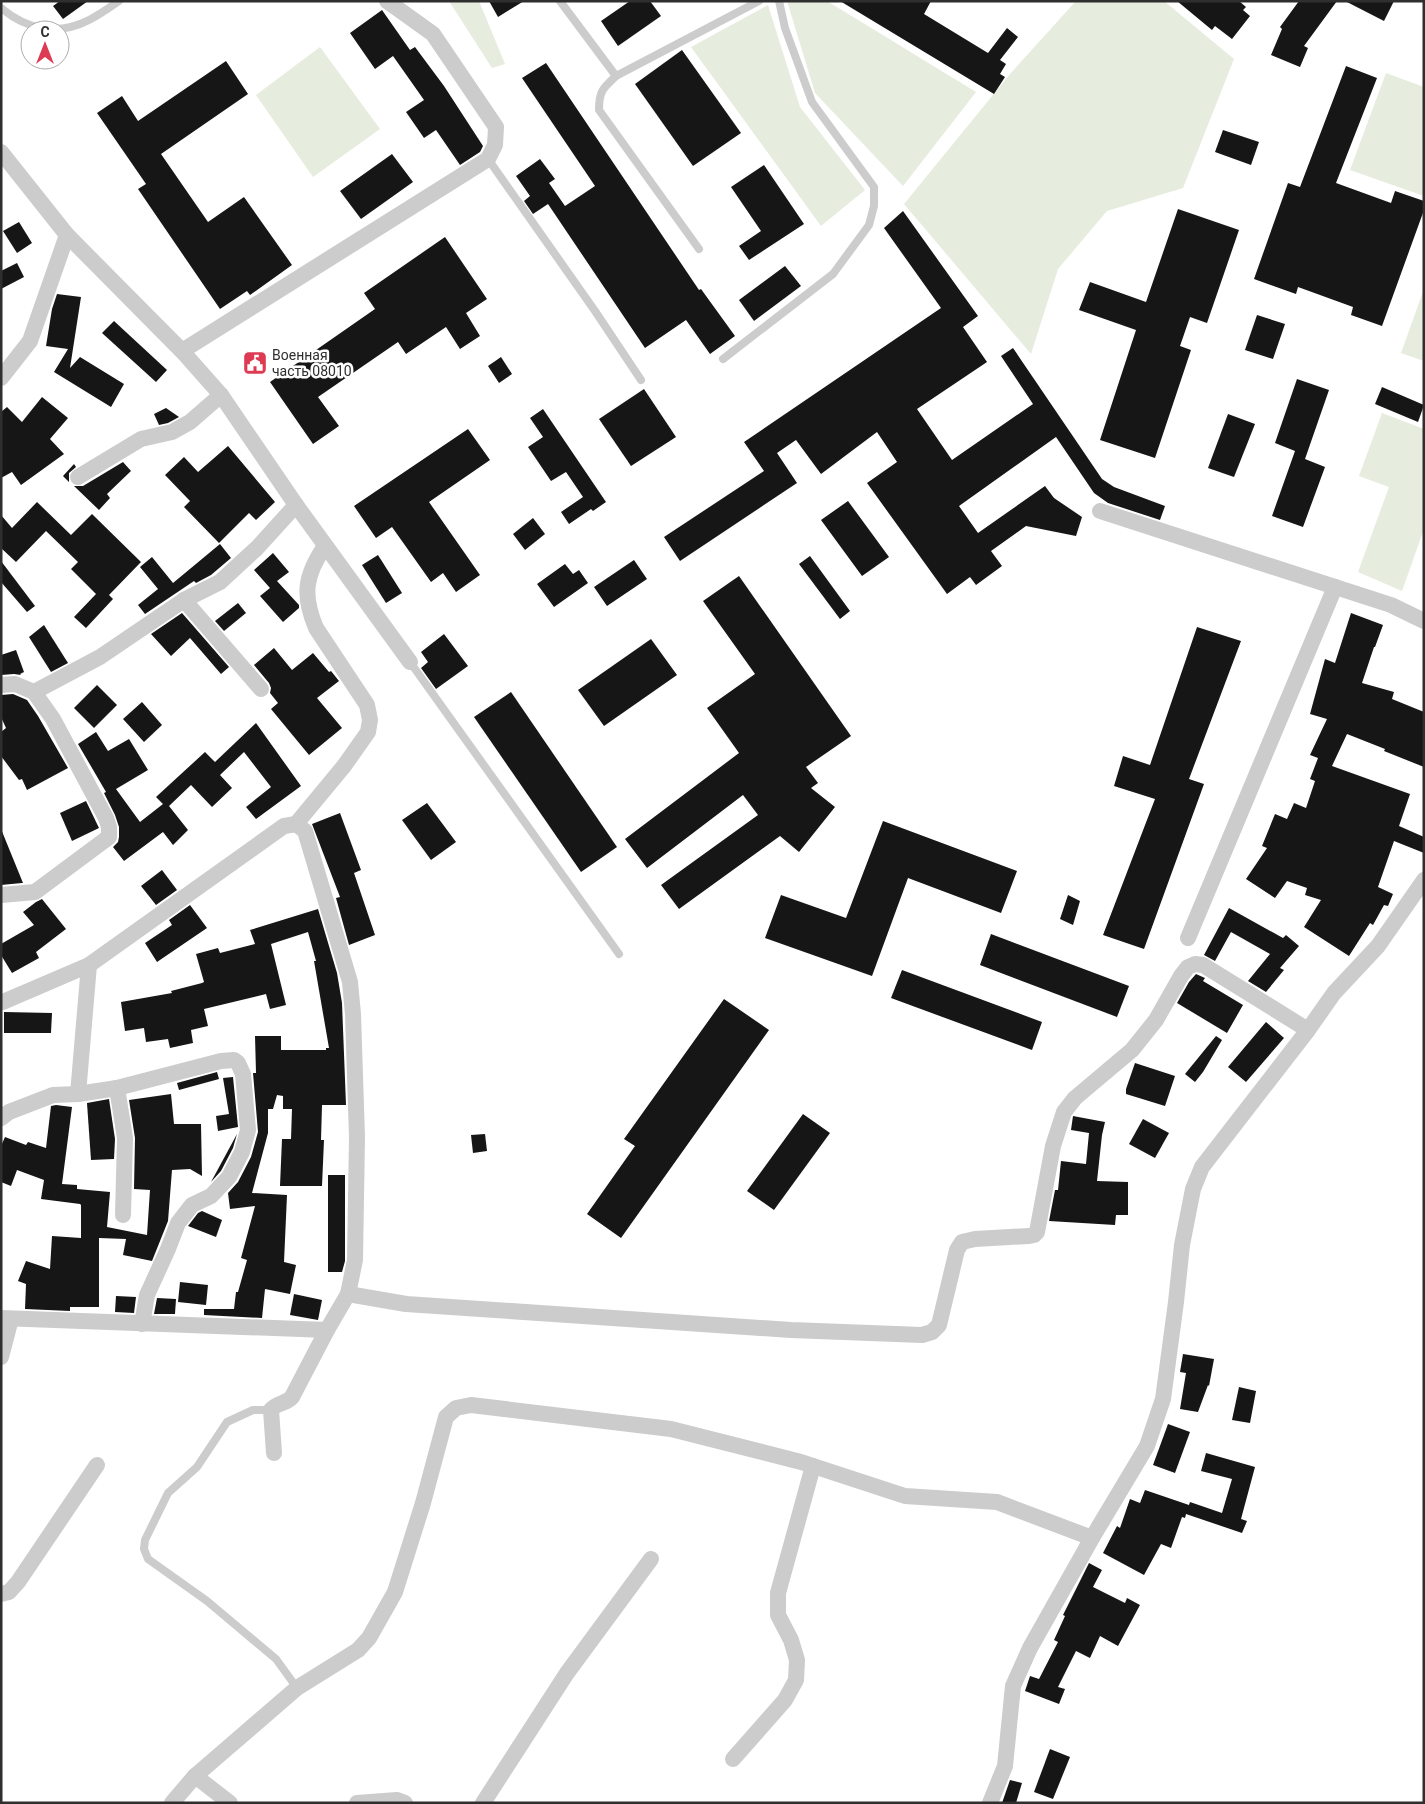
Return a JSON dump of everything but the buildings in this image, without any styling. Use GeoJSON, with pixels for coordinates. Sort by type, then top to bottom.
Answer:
{"type":"FeatureCollection","features":[{"type":"Feature","properties":{"kind":"street"},"geometry":{"type":"LineString","coordinates":[[182,351],[488,159],[495,145],[496,127],[433,34],[387,1]]}},
{"type":"Feature","properties":{"kind":"street"},"geometry":{"type":"LineString","coordinates":[[1,152],[68,235],[182,351],[222,395],[296,505],[410,662]]}},
{"type":"Feature","properties":{"kind":"street"},"geometry":{"type":"LineString","coordinates":[[1,378],[30,341],[68,235]]}},
{"type":"Feature","properties":{"kind":"street"},"geometry":{"type":"LineString","coordinates":[[78,477],[141,439],[172,432],[190,422],[222,395]]}},
{"type":"Feature","properties":{"kind":"street"},"geometry":{"type":"LineString","coordinates":[[34,692],[100,657],[184,600],[220,582],[257,548],[296,505]]}},
{"type":"Feature","properties":{"kind":"street"},"geometry":{"type":"LineString","coordinates":[[1100,511],[1391,605],[1424,621]]}},
{"type":"Feature","properties":{"kind":"street"},"geometry":{"type":"LineString","coordinates":[[3,1002],[89,965],[284,826],[296,824],[344,766],[368,732],[370,720],[367,705],[316,628],[310,615],[307,592],[308,578],[316,559],[326,546]]}},
{"type":"Feature","properties":{"kind":"street"},"geometry":{"type":"LineString","coordinates":[[1188,938],[1335,588]]}},
{"type":"Feature","properties":{"kind":"street"},"geometry":{"type":"LineString","coordinates":[[184,600],[261,689]]}},
{"type":"Feature","properties":{"kind":"street"},"geometry":{"type":"LineString","coordinates":[[1,685],[15,684],[34,692],[53,719],[109,827],[109,837],[35,892],[1,895]]}},
{"type":"Feature","properties":{"kind":"street"},"geometry":{"type":"LineString","coordinates":[[274,1453],[271,1410],[288,1402],[292,1397],[348,1294],[355,1260],[357,1138],[353,1014],[350,982],[305,831],[296,824]]}},
{"type":"Feature","properties":{"kind":"street"},"geometry":{"type":"LineString","coordinates":[[990,1803],[1005,1766],[1013,1686],[1030,1648],[1147,1446],[1163,1399],[1182,1245],[1193,1189],[1202,1167],[1308,1030],[1334,993],[1378,946],[1424,880]]}},
{"type":"Feature","properties":{"kind":"street"},"geometry":{"type":"LineString","coordinates":[[348,1294],[406,1304],[791,1330],[922,1335],[932,1332],[939,1325],[957,1250],[962,1242],[975,1239],[1029,1236],[1037,1232],[1053,1146],[1064,1112],[1075,1098],[1132,1050],[1156,1020],[1188,967],[1195,964],[1203,965],[1308,1030]]}},
{"type":"Feature","properties":{"kind":"street"},"geometry":{"type":"LineString","coordinates":[[78,1094],[89,965]]}},
{"type":"Feature","properties":{"kind":"street"},"geometry":{"type":"LineString","coordinates":[[1,1118],[9,1112],[53,1095],[78,1094],[117,1088],[221,1061],[234,1060],[238,1063],[242,1074],[248,1130],[242,1152],[229,1177],[211,1196],[192,1205],[178,1223],[147,1295],[142,1324]]}},
{"type":"Feature","properties":{"kind":"street"},"geometry":{"type":"LineString","coordinates":[[117,1088],[125,1138],[123,1215]]}},
{"type":"Feature","properties":{"kind":"street"},"geometry":{"type":"LineString","coordinates":[[1,1357],[6,1318],[327,1330]]}},
{"type":"Feature","properties":{"kind":"street"},"geometry":{"type":"LineString","coordinates":[[172,1803],[195,1776],[297,1688],[358,1650],[369,1638],[395,1592],[423,1503],[446,1418],[456,1408],[471,1405],[671,1429],[814,1466],[905,1496],[997,1502],[1092,1538]]}},
{"type":"Feature","properties":{"kind":"street"},"geometry":{"type":"LineString","coordinates":[[1,1594],[8,1592],[18,1582],[97,1465]]}},
{"type":"Feature","properties":{"kind":"street"},"geometry":{"type":"LineString","coordinates":[[733,1759],[785,1700],[796,1680],[797,1660],[791,1640],[778,1615],[778,1593],[814,1466]]}},
{"type":"Feature","properties":{"kind":"street"},"geometry":{"type":"LineString","coordinates":[[483,1803],[566,1673],[651,1559]]}},
{"type":"Feature","properties":{"kind":"street"},"geometry":{"type":"LineString","coordinates":[[195,1776],[230,1803]]}},
{"type":"Feature","properties":{"kind":"street"},"geometry":{"type":"LineString","coordinates":[[357,1803],[397,1800],[405,1803]]}},
{"type":"Feature","properties":{"kind":"lane"},"geometry":{"type":"LineString","coordinates":[[1,8],[13,18],[34,28],[62,29],[88,21],[119,1]]}},
{"type":"Feature","properties":{"kind":"lane"},"geometry":{"type":"LineString","coordinates":[[560,1],[616,76]]}},
{"type":"Feature","properties":{"kind":"lane"},"geometry":{"type":"LineString","coordinates":[[699,249],[599,110],[599,98],[602,88],[616,76],[760,1]]}},
{"type":"Feature","properties":{"kind":"lane"},"geometry":{"type":"LineString","coordinates":[[722,359],[833,274],[869,225],[874,206],[874,187],[812,102],[785,28],[779,1]]}},
{"type":"Feature","properties":{"kind":"lane"},"geometry":{"type":"LineString","coordinates":[[488,159],[641,380]]}},
{"type":"Feature","properties":{"kind":"lane"},"geometry":{"type":"LineString","coordinates":[[410,662],[619,954]]}},
{"type":"Feature","properties":{"kind":"lane"},"geometry":{"type":"LineString","coordinates":[[271,1410],[253,1410],[227,1422],[197,1467],[168,1493],[145,1540],[144,1549],[148,1559],[207,1601],[276,1659],[297,1688]]}},
{"type":"Feature","properties":{"kind":"shaded area"},"geometry":{"type":"Polygon","coordinates":[[[449,1],[479,1],[505,64],[492,68],[449,1]]]}},
{"type":"Feature","properties":{"kind":"shaded area"},"geometry":{"type":"Polygon","coordinates":[[[787,1],[827,1],[976,92],[903,186],[815,93],[787,1]]]}},
{"type":"Feature","properties":{"kind":"shaded area"},"geometry":{"type":"Polygon","coordinates":[[[1076,1],[1164,1],[1234,59],[1183,188],[1107,211],[1058,269],[1031,354],[904,204],[1010,74],[1076,1]]]}},
{"type":"Feature","properties":{"kind":"shaded area"},"geometry":{"type":"Polygon","coordinates":[[[768,5],[800,107],[865,190],[821,226],[691,47],[768,5]]]}},
{"type":"Feature","properties":{"kind":"shaded area"},"geometry":{"type":"Polygon","coordinates":[[[320,47],[380,129],[313,177],[256,95],[320,47]]]}},
{"type":"Feature","properties":{"kind":"shaded area"},"geometry":{"type":"Polygon","coordinates":[[[1386,73],[1424,87],[1424,196],[1350,170],[1386,73]]]}},
{"type":"Feature","properties":{"kind":"shaded area"},"geometry":{"type":"Polygon","coordinates":[[[1424,289],[1424,361],[1401,353],[1424,289]]]}},
{"type":"Feature","properties":{"kind":"shaded area"},"geometry":{"type":"Polygon","coordinates":[[[1382,413],[1424,429],[1424,529],[1402,591],[1358,572],[1389,487],[1359,476],[1382,413]]]}},
{"type":"Feature","properties":{"kind":"place","name":"Военная часть 08010"},"geometry":{"type":"Point","coordinates":[255,363]}}]}
